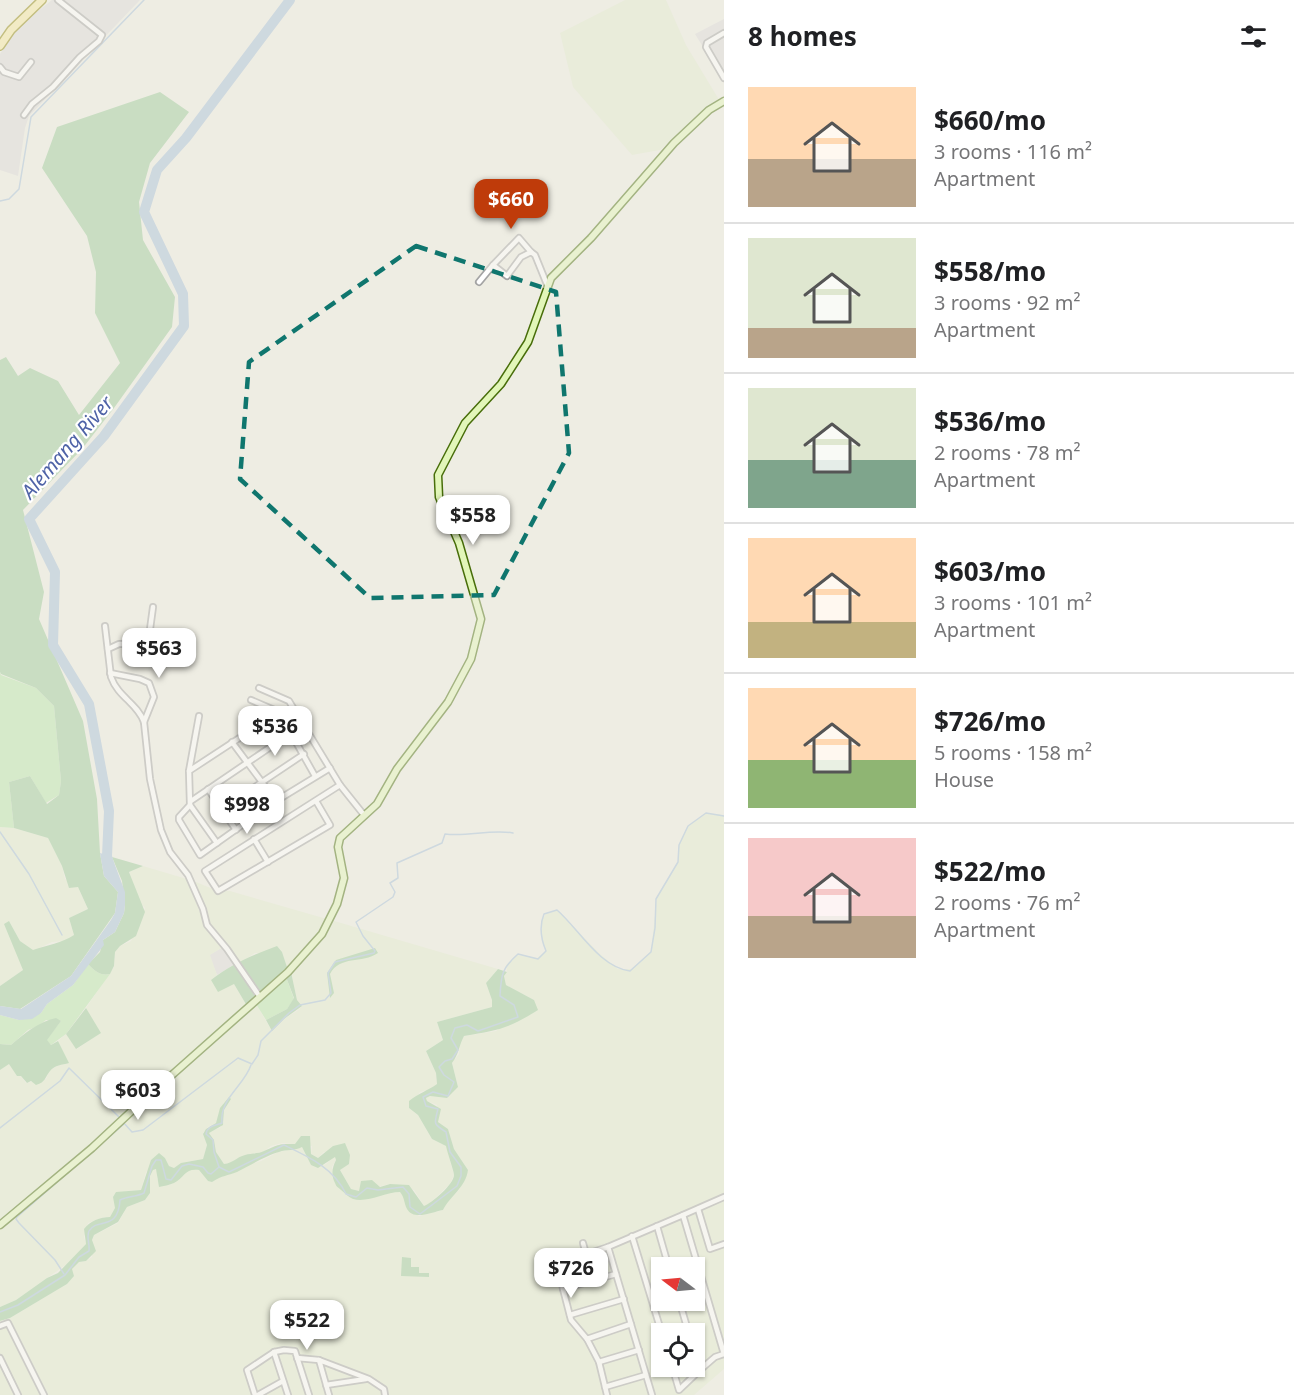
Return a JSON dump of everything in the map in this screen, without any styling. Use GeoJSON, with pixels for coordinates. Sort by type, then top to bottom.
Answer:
{"type":"FeatureCollection","features":[{"type":"Feature","properties":{"kind":"main road"},"geometry":{"type":"LineString","coordinates":[[0,46],[11,30],[38,2]]}},
{"type":"Feature","properties":{"kind":"street"},"geometry":{"type":"LineString","coordinates":[[24,115],[32,104],[53,87],[80,57],[99,41],[102,35],[57,0]]}},
{"type":"Feature","properties":{"kind":"street"},"geometry":{"type":"LineString","coordinates":[[724,33],[707,43],[706,47],[724,78]]}},
{"type":"Feature","properties":{"kind":"street"},"geometry":{"type":"LineString","coordinates":[[0,67],[4,72],[19,77],[31,62]]}},
{"type":"Feature","properties":{"kind":"street"},"geometry":{"type":"LineString","coordinates":[[0,1225],[92,1148],[260,998],[288,972],[326,927],[337,904],[344,878],[338,842],[340,838],[376,804],[397,769],[448,702],[471,659],[481,619],[459,543],[439,497],[438,475],[465,423],[501,384],[528,342],[551,278],[591,238],[674,143],[709,110],[724,101]]}},
{"type":"Feature","properties":{"kind":"street"},"geometry":{"type":"LineString","coordinates":[[479,282],[519,237],[535,255],[548,288]]}},
{"type":"Feature","properties":{"kind":"street"},"geometry":{"type":"LineString","coordinates":[[493,265],[507,276],[521,257],[531,252]]}},
{"type":"Feature","properties":{"kind":"street"},"geometry":{"type":"LineString","coordinates":[[108,649],[118,644],[148,644],[153,607]]}},
{"type":"Feature","properties":{"kind":"street"},"geometry":{"type":"LineString","coordinates":[[105,626],[110,673],[116,689],[141,714],[144,722],[150,779],[163,835],[170,852],[188,875],[203,909],[207,925],[227,949],[260,998]]}},
{"type":"Feature","properties":{"kind":"street"},"geometry":{"type":"LineString","coordinates":[[110,673],[149,683],[154,697],[144,722]]}},
{"type":"Feature","properties":{"kind":"street"},"geometry":{"type":"LineString","coordinates":[[259,688],[289,701],[340,785],[364,815]]}},
{"type":"Feature","properties":{"kind":"street"},"geometry":{"type":"LineString","coordinates":[[251,700],[279,712],[315,776]]}},
{"type":"Feature","properties":{"kind":"street"},"geometry":{"type":"LineString","coordinates":[[189,771],[279,712]]}},
{"type":"Feature","properties":{"kind":"street"},"geometry":{"type":"LineString","coordinates":[[199,716],[189,771],[191,803],[217,843]]}},
{"type":"Feature","properties":{"kind":"street"},"geometry":{"type":"LineString","coordinates":[[291,733],[208,789],[179,817],[200,855],[276,801],[330,768]]}},
{"type":"Feature","properties":{"kind":"street"},"geometry":{"type":"LineString","coordinates":[[232,742],[276,801]]}},
{"type":"Feature","properties":{"kind":"street"},"geometry":{"type":"LineString","coordinates":[[222,809],[304,754]]}},
{"type":"Feature","properties":{"kind":"street"},"geometry":{"type":"LineString","coordinates":[[316,801],[330,825],[218,891],[205,871],[340,785]]}},
{"type":"Feature","properties":{"kind":"street"},"geometry":{"type":"LineString","coordinates":[[208,789],[236,830]]}},
{"type":"Feature","properties":{"kind":"street"},"geometry":{"type":"LineString","coordinates":[[254,839],[268,862]]}},
{"type":"Feature","properties":{"kind":"street"},"geometry":{"type":"LineString","coordinates":[[607,1395],[599,1362],[587,1339],[571,1320],[558,1263],[608,1247],[724,1197]]}},
{"type":"Feature","properties":{"kind":"street"},"geometry":{"type":"LineString","coordinates":[[698,1209],[710,1249],[724,1244]]}},
{"type":"Feature","properties":{"kind":"street"},"geometry":{"type":"LineString","coordinates":[[683,1215],[724,1354],[715,1357],[705,1366]]}},
{"type":"Feature","properties":{"kind":"street"},"geometry":{"type":"LineString","coordinates":[[657,1226],[666,1257]]}},
{"type":"Feature","properties":{"kind":"street"},"geometry":{"type":"LineString","coordinates":[[632,1236],[659,1323]]}},
{"type":"Feature","properties":{"kind":"street"},"geometry":{"type":"LineString","coordinates":[[583,1243],[586,1254]]}},
{"type":"Feature","properties":{"kind":"street"},"geometry":{"type":"LineString","coordinates":[[608,1247],[652,1395]]}},
{"type":"Feature","properties":{"kind":"street"},"geometry":{"type":"LineString","coordinates":[[563,1289],[616,1274]]}},
{"type":"Feature","properties":{"kind":"street"},"geometry":{"type":"LineString","coordinates":[[570,1315],[624,1299]]}},
{"type":"Feature","properties":{"kind":"street"},"geometry":{"type":"LineString","coordinates":[[0,1326],[8,1323],[44,1395]]}},
{"type":"Feature","properties":{"kind":"street"},"geometry":{"type":"LineString","coordinates":[[587,1339],[631,1324]]}},
{"type":"Feature","properties":{"kind":"street"},"geometry":{"type":"LineString","coordinates":[[716,1329],[724,1327]]}},
{"type":"Feature","properties":{"kind":"street"},"geometry":{"type":"LineString","coordinates":[[599,1362],[639,1350]]}},
{"type":"Feature","properties":{"kind":"street"},"geometry":{"type":"LineString","coordinates":[[283,1381],[257,1395],[247,1370],[274,1352],[295,1351],[309,1395]]}},
{"type":"Feature","properties":{"kind":"street"},"geometry":{"type":"LineString","coordinates":[[274,1352],[288,1395]]}},
{"type":"Feature","properties":{"kind":"street"},"geometry":{"type":"LineString","coordinates":[[0,1358],[18,1395]]}},
{"type":"Feature","properties":{"kind":"street"},"geometry":{"type":"LineString","coordinates":[[297,1358],[319,1360],[369,1379],[384,1389],[385,1395]]}},
{"type":"Feature","properties":{"kind":"street"},"geometry":{"type":"LineString","coordinates":[[319,1360],[329,1395]]}},
{"type":"Feature","properties":{"kind":"street"},"geometry":{"type":"LineString","coordinates":[[605,1387],[646,1375]]}},
{"type":"Feature","properties":{"kind":"street"},"geometry":{"type":"LineString","coordinates":[[675,1377],[679,1390]]}},
{"type":"Feature","properties":{"kind":"street"},"geometry":{"type":"LineString","coordinates":[[674,1395],[693,1377]]}},
{"type":"Feature","properties":{"kind":"street"},"geometry":{"type":"LineString","coordinates":[[326,1385],[369,1379]]}},
{"type":"Feature","properties":{"kind":"highlighted area"},"geometry":{"type":"Polygon","coordinates":[[[416,246],[556,292],[569,453],[494,595],[370,598],[240,479],[249,362],[416,246]]]}},
{"type":"Feature","properties":{"kind":"shaded area"},"geometry":{"type":"Polygon","coordinates":[[[52,0],[140,0],[29,116],[18,176],[0,170],[0,54],[19,26],[52,0]]]}},
{"type":"Feature","properties":{"kind":"shaded area"},"geometry":{"type":"Polygon","coordinates":[[[724,19],[724,81],[695,34],[724,19]]]}},
{"type":"Feature","properties":{"kind":"shaded area"},"geometry":{"type":"Polygon","coordinates":[[[223,947],[235,964],[217,975],[209,955],[223,947]]]}},
{"type":"Feature","properties":{"kind":"green space"},"geometry":{"type":"Polygon","coordinates":[[[625,0],[666,0],[686,45],[721,103],[697,115],[660,150],[632,155],[573,87],[560,33],[625,0]]]}},
{"type":"Feature","properties":{"kind":"green space"},"geometry":{"type":"Polygon","coordinates":[[[160,92],[189,112],[150,163],[139,202],[143,240],[175,297],[172,327],[82,449],[23,510],[44,592],[39,619],[83,721],[97,799],[100,853],[104,876],[118,892],[115,913],[71,976],[20,1009],[0,1006],[0,986],[23,970],[4,924],[9,921],[20,941],[33,950],[74,935],[69,918],[88,909],[78,887],[69,888],[62,866],[48,838],[14,828],[9,782],[30,776],[47,804],[59,795],[61,781],[54,706],[36,688],[0,672],[0,360],[6,357],[18,376],[30,368],[58,381],[79,415],[120,363],[95,313],[96,272],[87,236],[42,168],[57,127],[160,92]]]}},
{"type":"Feature","properties":{"kind":"green space"},"geometry":{"type":"Polygon","coordinates":[[[0,672],[1,675],[36,688],[54,706],[61,781],[59,795],[46,803],[30,776],[9,782],[14,828],[0,827],[0,672]]]}},
{"type":"Feature","properties":{"kind":"green space"},"geometry":{"type":"Polygon","coordinates":[[[705,814],[724,816],[724,1369],[694,1395],[0,1395],[0,1321],[10,1318],[67,1284],[72,1269],[79,1262],[92,1257],[94,1235],[118,1223],[127,1207],[145,1200],[150,1193],[150,1176],[153,1170],[157,1169],[157,1179],[166,1185],[172,1184],[186,1171],[192,1169],[199,1170],[208,1181],[236,1172],[278,1152],[302,1147],[311,1165],[318,1167],[326,1164],[335,1156],[336,1160],[332,1167],[341,1190],[349,1197],[369,1198],[400,1192],[405,1198],[406,1208],[419,1216],[443,1210],[459,1190],[468,1170],[454,1149],[448,1129],[438,1122],[437,1105],[427,1101],[426,1098],[430,1096],[447,1098],[458,1087],[452,1063],[459,1054],[460,1043],[464,1036],[496,1031],[534,1000],[506,985],[504,976],[507,972],[506,965],[517,955],[537,958],[546,951],[542,942],[542,920],[546,914],[557,910],[618,969],[632,969],[651,951],[657,897],[678,862],[679,845],[688,826],[705,814]]]}},
{"type":"Feature","properties":{"kind":"green space"},"geometry":{"type":"Polygon","coordinates":[[[0,827],[14,828],[48,838],[62,866],[65,879],[78,887],[88,909],[69,918],[74,935],[65,941],[52,942],[33,951],[20,941],[9,921],[23,970],[0,986],[0,827]]]}},
{"type":"Feature","properties":{"kind":"green space"},"geometry":{"type":"Polygon","coordinates":[[[112,857],[143,866],[129,872],[145,912],[136,936],[115,952],[114,966],[110,974],[100,974],[88,964],[100,952],[103,940],[115,932],[124,913],[125,905],[122,881],[112,857]]]}},
{"type":"Feature","properties":{"kind":"green space"},"geometry":{"type":"Polygon","coordinates":[[[143,866],[187,879],[204,923],[223,947],[210,955],[217,975],[211,980],[234,984],[247,1006],[146,1093],[100,1137],[0,1222],[0,1070],[9,1063],[26,1083],[46,1079],[49,1071],[68,1063],[58,1041],[66,1034],[77,1049],[100,1033],[86,1008],[114,967],[115,952],[120,946],[131,941],[145,908],[141,904],[129,872],[143,866]]]}},
{"type":"Feature","properties":{"kind":"green space"},"geometry":{"type":"Polygon","coordinates":[[[191,880],[218,891],[230,891],[327,919],[319,933],[288,970],[282,953],[255,953],[240,963],[208,921],[205,913],[208,911],[191,880]]]}},
{"type":"Feature","properties":{"kind":"green space"},"geometry":{"type":"Polygon","coordinates":[[[331,920],[498,969],[486,983],[492,1007],[437,1022],[443,1040],[426,1051],[436,1073],[437,1084],[420,1092],[409,1108],[418,1115],[432,1139],[446,1146],[454,1175],[450,1184],[424,1206],[414,1190],[390,1184],[359,1191],[351,1189],[340,1170],[349,1163],[324,1152],[318,1158],[311,1154],[312,1146],[282,1143],[271,1146],[263,1152],[245,1155],[232,1163],[224,1164],[216,1152],[214,1140],[209,1133],[220,1128],[224,1122],[224,1110],[227,1105],[224,1102],[216,1123],[203,1133],[207,1145],[203,1159],[186,1162],[174,1168],[169,1166],[165,1158],[146,1172],[141,1190],[126,1191],[110,1217],[88,1223],[84,1237],[86,1244],[67,1264],[16,1300],[0,1307],[0,1229],[256,1004],[272,1031],[284,1019],[297,1011],[302,1006],[297,1000],[291,972],[331,920]]]}},
{"type":"Feature","properties":{"kind":"green space"},"geometry":{"type":"Polygon","coordinates":[[[277,946],[282,952],[288,970],[247,1006],[234,984],[218,992],[211,980],[242,960],[277,946]]]}},
{"type":"Feature","properties":{"kind":"green space"},"geometry":{"type":"Polygon","coordinates":[[[375,948],[378,953],[372,956],[345,962],[334,968],[330,974],[334,993],[330,998],[327,973],[336,960],[375,948]]]}},
{"type":"Feature","properties":{"kind":"green space"},"geometry":{"type":"Polygon","coordinates":[[[88,964],[98,972],[110,974],[66,1034],[51,1045],[46,1040],[61,1021],[46,1020],[28,1030],[11,1045],[0,1044],[0,1015],[19,1020],[41,1013],[47,1004],[73,985],[88,964]]]}},
{"type":"Feature","properties":{"kind":"green space"},"geometry":{"type":"Polygon","coordinates":[[[498,969],[507,972],[504,976],[506,985],[534,1000],[538,1010],[503,1028],[464,1036],[452,1063],[458,1087],[447,1098],[430,1096],[426,1098],[427,1101],[441,1109],[438,1122],[448,1129],[454,1149],[468,1170],[461,1186],[443,1210],[424,1215],[410,1213],[400,1192],[365,1200],[353,1199],[336,1185],[333,1174],[335,1157],[318,1168],[311,1165],[302,1147],[274,1153],[212,1182],[208,1181],[199,1170],[194,1170],[174,1183],[159,1187],[156,1169],[150,1176],[150,1193],[145,1200],[127,1207],[118,1222],[94,1235],[92,1240],[96,1251],[86,1261],[79,1262],[72,1269],[74,1276],[67,1284],[10,1318],[0,1321],[0,1307],[16,1300],[58,1273],[86,1244],[84,1229],[96,1220],[110,1217],[115,1208],[113,1197],[116,1192],[141,1190],[151,1160],[159,1153],[169,1166],[174,1168],[181,1163],[203,1159],[207,1145],[203,1134],[206,1129],[216,1123],[220,1108],[229,1097],[231,1099],[224,1110],[223,1125],[209,1133],[214,1140],[216,1152],[224,1164],[247,1154],[262,1152],[279,1145],[295,1144],[301,1136],[310,1136],[311,1154],[318,1158],[333,1146],[345,1143],[350,1155],[349,1164],[340,1170],[351,1189],[359,1191],[361,1181],[372,1180],[380,1187],[390,1184],[409,1185],[424,1206],[432,1201],[450,1183],[454,1173],[446,1146],[432,1139],[418,1115],[409,1108],[409,1101],[437,1084],[436,1073],[426,1051],[443,1040],[437,1022],[492,1007],[486,983],[498,969]]]}},
{"type":"Feature","properties":{"kind":"green space"},"geometry":{"type":"Polygon","coordinates":[[[291,972],[297,1000],[302,1006],[272,1031],[266,1020],[287,1009],[294,998],[286,977],[291,972]]]}},
{"type":"Feature","properties":{"kind":"green space"},"geometry":{"type":"Polygon","coordinates":[[[286,977],[294,999],[287,1009],[266,1020],[256,1004],[286,977]]]}},
{"type":"Feature","properties":{"kind":"green space"},"geometry":{"type":"Polygon","coordinates":[[[86,1008],[101,1033],[76,1049],[66,1034],[86,1008]]]}},
{"type":"Feature","properties":{"kind":"green space"},"geometry":{"type":"Polygon","coordinates":[[[56,1018],[61,1021],[47,1040],[51,1045],[58,1041],[69,1063],[54,1068],[44,1081],[36,1085],[31,1081],[27,1083],[21,1076],[17,1076],[9,1064],[0,1070],[0,1044],[11,1045],[38,1025],[56,1018]]]}},
{"type":"Feature","properties":{"kind":"green space"},"geometry":{"type":"Polygon","coordinates":[[[402,1257],[411,1258],[411,1267],[419,1267],[419,1273],[429,1273],[429,1277],[401,1276],[402,1257]]]}},
{"type":"Feature","properties":{"kind":"water"},"geometry":{"type":"Polygon","coordinates":[[[100,853],[112,857],[125,892],[124,913],[115,932],[103,940],[104,945],[73,985],[47,1004],[41,1013],[32,1019],[19,1020],[0,1015],[0,1006],[21,1009],[71,976],[111,920],[115,913],[118,892],[104,876],[100,853]]]}},
{"type":"Feature","properties":{"kind":"waterway"},"geometry":{"type":"LineString","coordinates":[[0,201],[9,199],[19,189],[31,117],[144,0]]}},
{"type":"Feature","properties":{"kind":"waterway","name":"Alemang River"},"geometry":{"type":"LineString","coordinates":[[110,869],[107,856],[109,811],[89,704],[53,645],[55,572],[29,519],[104,436],[184,326],[183,294],[144,212],[157,170],[186,138],[290,0]]}},
{"type":"Feature","properties":{"kind":"waterway"},"geometry":{"type":"LineString","coordinates":[[0,1312],[18,1305],[65,1275],[79,1257],[89,1251],[89,1231],[111,1220],[118,1210],[120,1200],[144,1193],[156,1160],[161,1160],[166,1179],[171,1180],[182,1166],[189,1164],[203,1167],[211,1174],[219,1167],[229,1172],[284,1145],[328,1170],[346,1194],[356,1197],[367,1188],[378,1190],[403,1187],[409,1194],[410,1207],[420,1214],[457,1186],[461,1176],[461,1167],[450,1152],[446,1132],[436,1123],[438,1109],[426,1106],[423,1097],[433,1092],[448,1096],[454,1082],[444,1075],[439,1067],[445,1061],[452,1059],[458,1050],[451,1038],[455,1028],[467,1025],[478,1031],[518,1017],[514,1005],[500,996],[502,977],[506,968],[518,954],[538,959],[546,951],[541,932],[544,914],[557,910],[599,955],[619,968],[630,971],[651,952],[656,899],[678,862],[679,845],[688,826],[706,813],[724,816]]}},
{"type":"Feature","properties":{"kind":"waterway"},"geometry":{"type":"LineString","coordinates":[[0,832],[29,874],[62,935]]}},
{"type":"Feature","properties":{"kind":"waterway"},"geometry":{"type":"LineString","coordinates":[[123,1122],[132,1132],[143,1130],[238,1058],[252,1064],[258,1055],[261,1041],[300,1005],[325,1000],[331,993],[328,973],[335,962],[374,953],[375,951],[363,936],[356,922],[393,897],[395,892],[390,883],[398,878],[397,863],[442,843],[445,834],[513,833]]}},
{"type":"Feature","properties":{"kind":"waterway"},"geometry":{"type":"LineString","coordinates":[[219,1167],[213,1140],[206,1134],[210,1127],[222,1123],[224,1107],[248,1073],[251,1065]]}},
{"type":"Feature","properties":{"kind":"waterway"},"geometry":{"type":"LineString","coordinates":[[0,1128],[60,1081],[69,1068],[119,1117]]}},
{"type":"Feature","properties":{"kind":"waterway"},"geometry":{"type":"LineString","coordinates":[[64,1274],[55,1260],[16,1219],[124,1124]]}}]}
